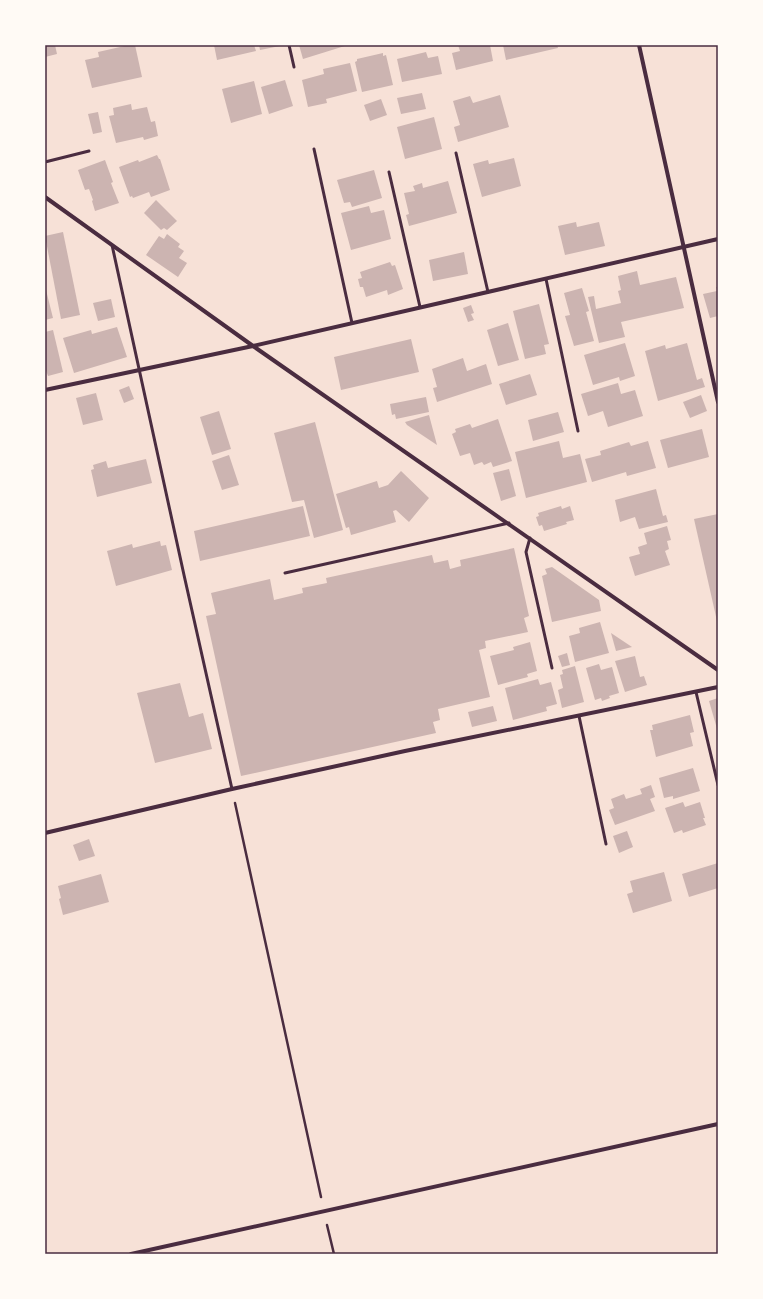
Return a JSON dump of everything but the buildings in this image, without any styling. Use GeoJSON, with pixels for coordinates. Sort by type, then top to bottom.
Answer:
{"type":"FeatureCollection","features":[{"type":"Feature","properties":{"kind":"street"},"geometry":{"type":"LineString","coordinates":[[639,45],[718,402]]}},
{"type":"Feature","properties":{"kind":"street"},"geometry":{"type":"LineString","coordinates":[[45,197],[253,346],[718,670]]}},
{"type":"Feature","properties":{"kind":"street"},"geometry":{"type":"LineString","coordinates":[[45,390],[253,346],[718,239]]}},
{"type":"Feature","properties":{"kind":"street"},"geometry":{"type":"LineString","coordinates":[[45,833],[232,789],[405,751],[718,687]]}},
{"type":"Feature","properties":{"kind":"street"},"geometry":{"type":"LineString","coordinates":[[131,1254],[718,1124]]}},
{"type":"Feature","properties":{"kind":"lane"},"geometry":{"type":"LineString","coordinates":[[289,45],[294,67]]}},
{"type":"Feature","properties":{"kind":"lane"},"geometry":{"type":"LineString","coordinates":[[314,149],[352,323]]}},
{"type":"Feature","properties":{"kind":"lane"},"geometry":{"type":"LineString","coordinates":[[45,162],[89,151]]}},
{"type":"Feature","properties":{"kind":"lane"},"geometry":{"type":"LineString","coordinates":[[456,153],[488,292]]}},
{"type":"Feature","properties":{"kind":"lane"},"geometry":{"type":"LineString","coordinates":[[389,172],[420,307]]}},
{"type":"Feature","properties":{"kind":"lane"},"geometry":{"type":"LineString","coordinates":[[112,245],[138,370],[232,789]]}},
{"type":"Feature","properties":{"kind":"lane"},"geometry":{"type":"LineString","coordinates":[[546,279],[578,431]]}},
{"type":"Feature","properties":{"kind":"lane"},"geometry":{"type":"LineString","coordinates":[[285,573],[509,524]]}},
{"type":"Feature","properties":{"kind":"lane"},"geometry":{"type":"LineString","coordinates":[[530,538],[526,552],[552,668]]}},
{"type":"Feature","properties":{"kind":"lane"},"geometry":{"type":"LineString","coordinates":[[696,692],[718,785]]}},
{"type":"Feature","properties":{"kind":"lane"},"geometry":{"type":"LineString","coordinates":[[579,716],[606,844]]}},
{"type":"Feature","properties":{"kind":"path"},"geometry":{"type":"LineString","coordinates":[[232,789],[334,1254]]}}]}
